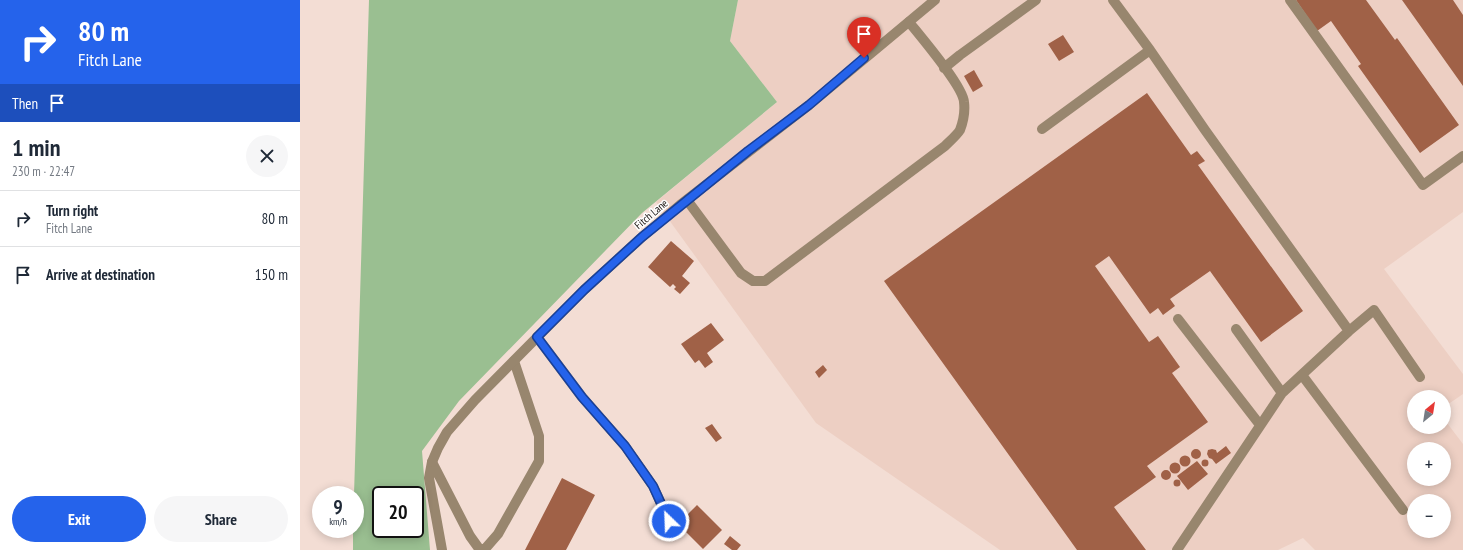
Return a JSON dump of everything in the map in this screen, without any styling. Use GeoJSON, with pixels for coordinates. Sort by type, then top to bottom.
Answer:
{"type":"FeatureCollection","features":[{"type":"Feature","properties":{"kind":"street","name":"Fitch Lane"},"geometry":{"type":"LineString","coordinates":[[442,550],[429,478],[432,462],[447,432],[475,400],[584,290],[642,237],[809,105],[935,0]]}},
{"type":"Feature","properties":{"kind":"street"},"geometry":{"type":"LineString","coordinates":[[944,68],[1036,0]]}},
{"type":"Feature","properties":{"kind":"street"},"geometry":{"type":"LineString","coordinates":[[1113,0],[1150,50],[1348,331]]}},
{"type":"Feature","properties":{"kind":"street"},"geometry":{"type":"LineString","coordinates":[[1290,0],[1423,185],[1463,156]]}},
{"type":"Feature","properties":{"kind":"street"},"geometry":{"type":"LineString","coordinates":[[687,200],[741,273],[753,281],[766,281],[945,146],[959,130],[964,114],[964,101],[958,88],[909,22]]}},
{"type":"Feature","properties":{"kind":"street"},"geometry":{"type":"LineString","coordinates":[[1042,129],[1150,50]]}},
{"type":"Feature","properties":{"kind":"street"},"geometry":{"type":"LineString","coordinates":[[1177,550],[1282,393],[1348,331],[1374,310],[1420,377]]}},
{"type":"Feature","properties":{"kind":"street"},"geometry":{"type":"LineString","coordinates":[[1178,319],[1260,425]]}},
{"type":"Feature","properties":{"kind":"street"},"geometry":{"type":"LineString","coordinates":[[1236,330],[1282,393]]}},
{"type":"Feature","properties":{"kind":"street"},"geometry":{"type":"LineString","coordinates":[[537,337],[582,397],[625,446],[653,486],[669,521]]}},
{"type":"Feature","properties":{"kind":"street"},"geometry":{"type":"LineString","coordinates":[[484,550],[498,534],[539,460],[539,436],[514,361]]}},
{"type":"Feature","properties":{"kind":"street"},"geometry":{"type":"LineString","coordinates":[[1302,375],[1403,510]]}},
{"type":"Feature","properties":{"kind":"street"},"geometry":{"type":"LineString","coordinates":[[432,462],[470,536],[480,550]]}},
{"type":"Feature","properties":{"kind":"shaded area"},"geometry":{"type":"Polygon","coordinates":[[[738,0],[1463,0],[1463,212],[1384,269],[1463,374],[1463,394],[1451,402],[1451,390],[1407,390],[1407,434],[1451,434],[1451,428],[1463,444],[1463,550],[1315,550],[1303,538],[1278,550],[1000,550],[816,423],[656,202],[777,102],[730,41],[738,0]]]}},
{"type":"Feature","properties":{"kind":"green space"},"geometry":{"type":"Polygon","coordinates":[[[369,0],[738,0],[730,41],[777,102],[642,213],[459,401],[422,451],[430,550],[353,550],[353,538],[364,538],[364,486],[354,486],[369,0]]]}},
{"type":"Feature","properties":{"kind":"building"},"geometry":{"type":"Polygon","coordinates":[[[1296,0],[1366,0],[1395,40],[1397,38],[1459,125],[1420,153],[1358,66],[1361,64],[1331,21],[1317,31],[1296,0]]]}},
{"type":"Feature","properties":{"kind":"building"},"geometry":{"type":"Polygon","coordinates":[[[1402,0],[1453,0],[1463,15],[1463,86],[1402,0]]]}},
{"type":"Feature","properties":{"kind":"building"},"geometry":{"type":"Polygon","coordinates":[[[1063,35],[1074,52],[1059,61],[1048,44],[1063,35]]]}},
{"type":"Feature","properties":{"kind":"building"},"geometry":{"type":"Polygon","coordinates":[[[974,70],[983,86],[973,92],[964,76],[974,70]]]}},
{"type":"Feature","properties":{"kind":"building"},"geometry":{"type":"Polygon","coordinates":[[[1147,93],[1191,155],[1197,151],[1205,161],[1198,165],[1303,311],[1261,342],[1210,271],[1170,299],[1175,306],[1163,315],[1158,308],[1150,314],[1109,256],[1095,266],[1149,342],[1158,336],[1180,367],[1172,373],[1208,422],[1147,466],[1156,477],[1114,507],[1146,550],[1077,550],[884,281],[1147,93]]]}},
{"type":"Feature","properties":{"kind":"building"},"geometry":{"type":"Polygon","coordinates":[[[671,241],[694,261],[682,276],[690,283],[680,294],[674,289],[676,287],[673,284],[670,287],[648,267],[671,241]]]}},
{"type":"Feature","properties":{"kind":"building"},"geometry":{"type":"Polygon","coordinates":[[[711,323],[724,340],[707,353],[713,362],[705,368],[699,360],[695,363],[681,344],[711,323]]]}},
{"type":"Feature","properties":{"kind":"building"},"geometry":{"type":"Polygon","coordinates":[[[823,365],[827,370],[819,378],[815,372],[823,365]]]}},
{"type":"Feature","properties":{"kind":"building"},"geometry":{"type":"Polygon","coordinates":[[[712,424],[722,438],[716,442],[705,428],[712,424]]]}},
{"type":"Feature","properties":{"kind":"building"},"geometry":{"type":"Polygon","coordinates":[[[1226,446],[1231,453],[1216,464],[1209,458],[1207,454],[1208,450],[1216,450],[1217,453],[1226,446]]]}},
{"type":"Feature","properties":{"kind":"building"},"geometry":{"type":"Polygon","coordinates":[[[1194,449],[1198,449],[1200,450],[1200,458],[1194,459],[1191,456],[1191,452],[1194,449]]]}},
{"type":"Feature","properties":{"kind":"building"},"geometry":{"type":"Polygon","coordinates":[[[1183,456],[1187,456],[1189,457],[1189,465],[1183,466],[1180,463],[1180,459],[1183,456]]]}},
{"type":"Feature","properties":{"kind":"building"},"geometry":{"type":"Polygon","coordinates":[[[1205,459],[1208,460],[1208,466],[1205,467],[1202,466],[1201,463],[1202,460],[1205,459]]]}},
{"type":"Feature","properties":{"kind":"building"},"geometry":{"type":"Polygon","coordinates":[[[1197,461],[1208,474],[1188,490],[1177,476],[1197,461]]]}},
{"type":"Feature","properties":{"kind":"building"},"geometry":{"type":"Polygon","coordinates":[[[1175,462],[1179,464],[1181,468],[1179,472],[1175,474],[1171,472],[1169,468],[1171,464],[1175,462]]]}},
{"type":"Feature","properties":{"kind":"building"},"geometry":{"type":"Polygon","coordinates":[[[1164,470],[1168,470],[1170,471],[1170,479],[1164,480],[1161,477],[1161,473],[1164,470]]]}},
{"type":"Feature","properties":{"kind":"building"},"geometry":{"type":"Polygon","coordinates":[[[562,478],[595,495],[566,550],[525,550],[562,478]]]}},
{"type":"Feature","properties":{"kind":"building"},"geometry":{"type":"Polygon","coordinates":[[[1177,479],[1180,480],[1180,486],[1177,487],[1174,486],[1173,483],[1174,480],[1177,479]]]}},
{"type":"Feature","properties":{"kind":"building"},"geometry":{"type":"Polygon","coordinates":[[[697,505],[722,530],[703,549],[678,524],[697,505]]]}},
{"type":"Feature","properties":{"kind":"building"},"geometry":{"type":"Polygon","coordinates":[[[730,536],[741,545],[737,550],[732,550],[724,544],[730,536]]]}},
{"type":"Feature","properties":{"kind":"route"},"geometry":{"type":"LineString","coordinates":[[669,521],[653,486],[625,446],[582,397],[537,337],[584,290],[642,237],[748,151],[809,105],[864,58]]}}]}
